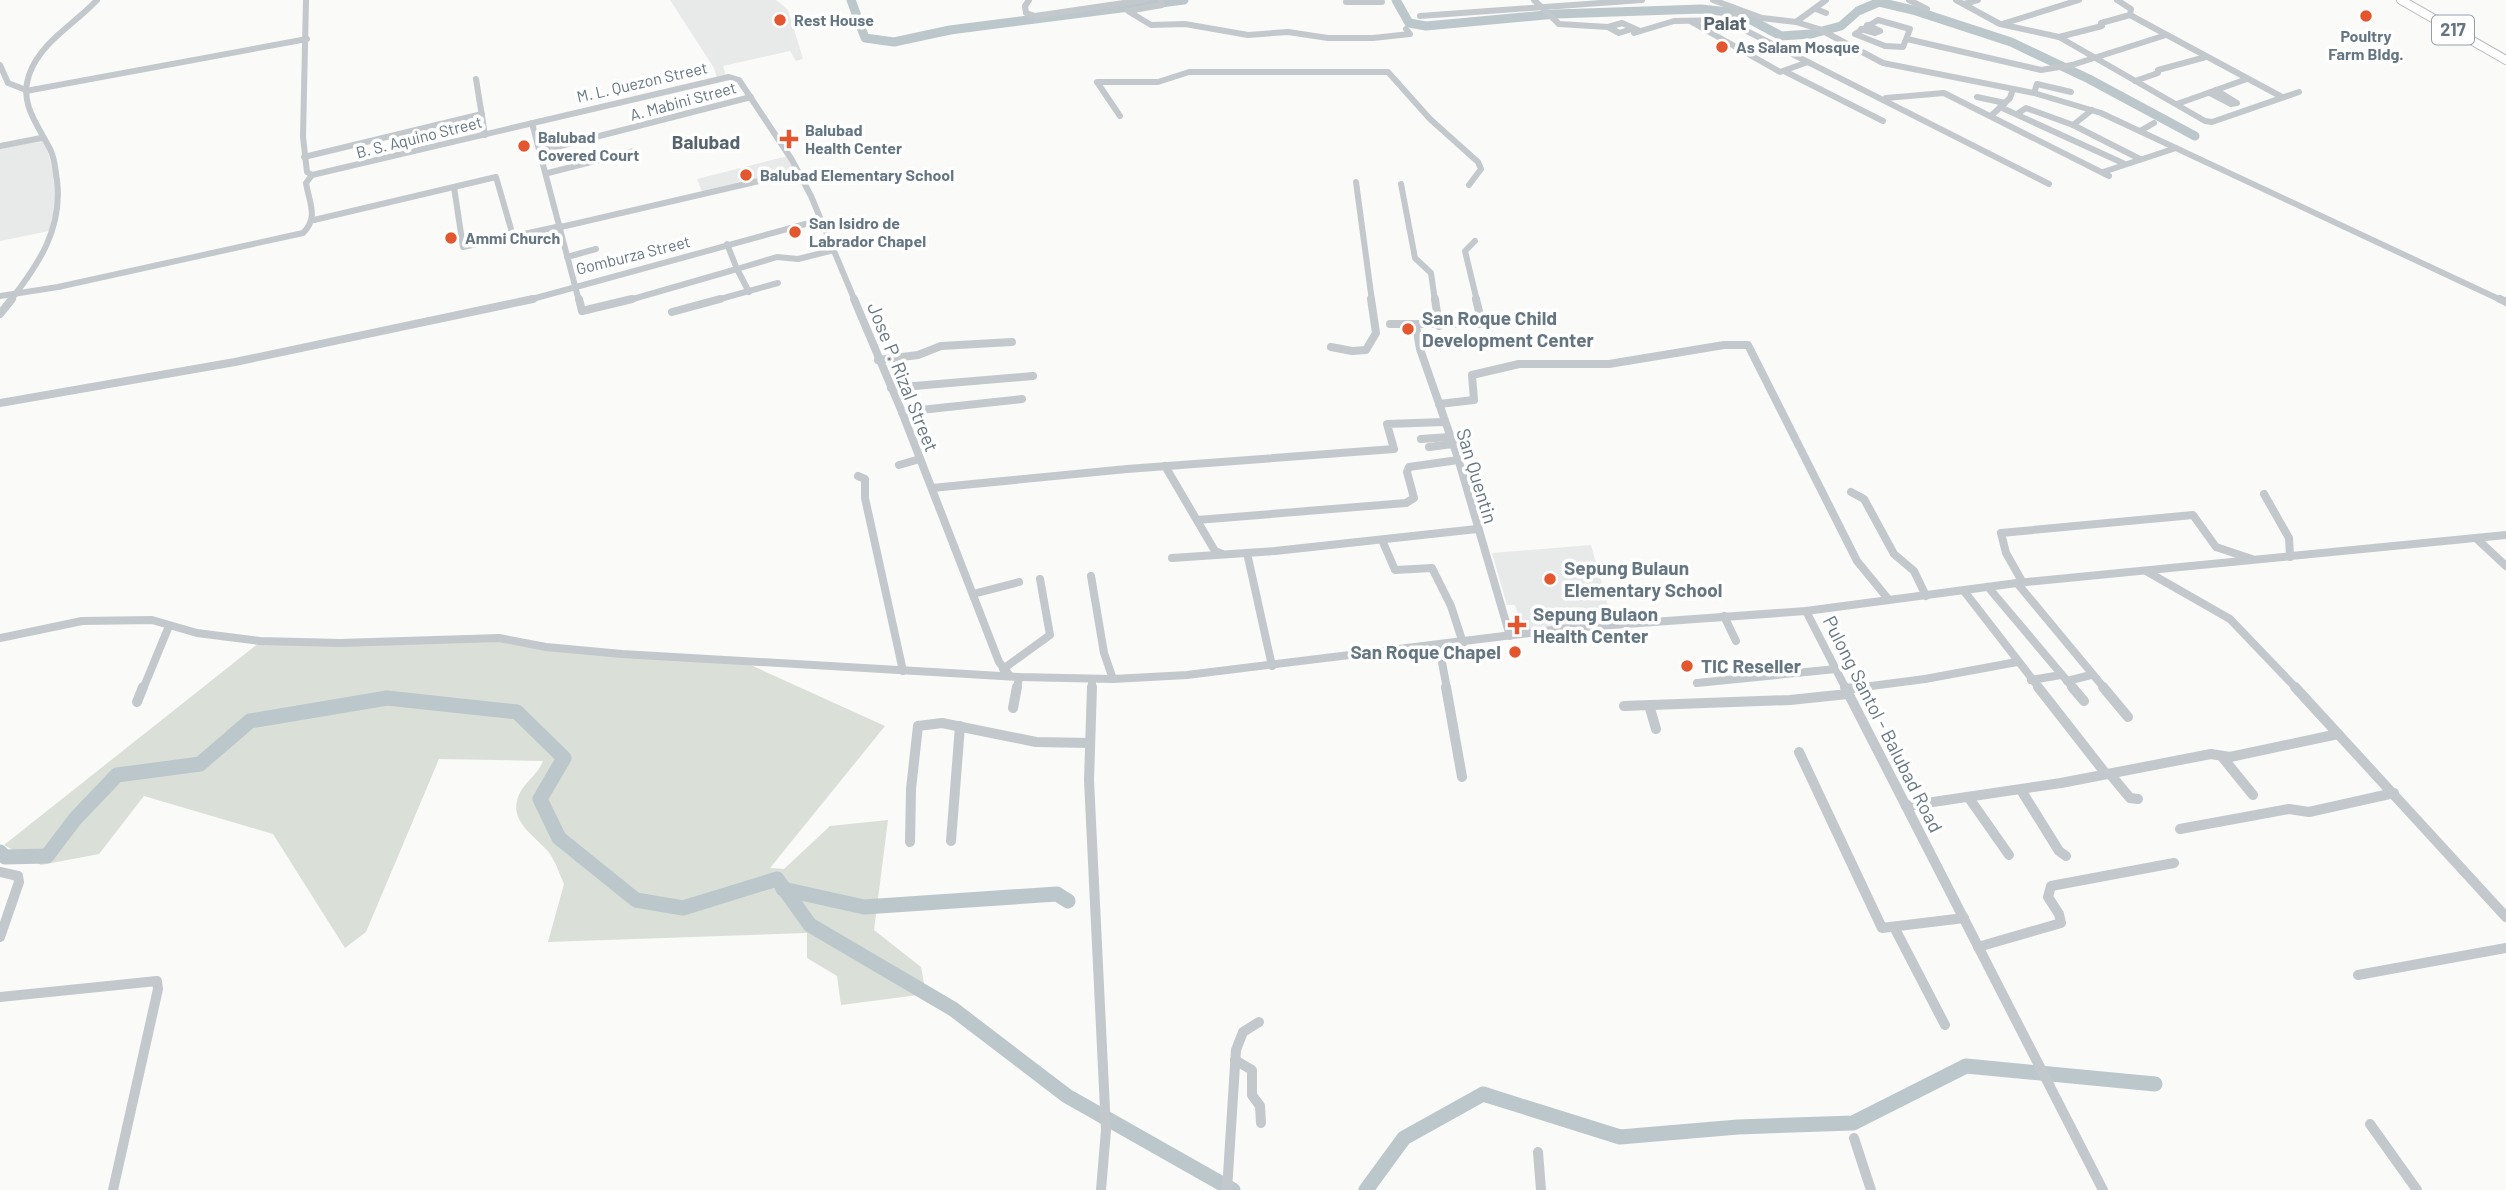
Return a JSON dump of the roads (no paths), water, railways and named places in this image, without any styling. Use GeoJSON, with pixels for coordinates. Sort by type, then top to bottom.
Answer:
{"type":"FeatureCollection","features":[{"type":"Feature","properties":{"kind":"main road","name":"217"},"geometry":{"type":"LineString","coordinates":[[2400,0],[2506,60]]}},
{"type":"Feature","properties":{"kind":"street"},"geometry":{"type":"LineString","coordinates":[[0,314],[56,230],[58,216],[59,189],[53,158],[41,138],[26,90],[30,74],[42,51],[64,30],[82,18],[97,0]]}},
{"type":"Feature","properties":{"kind":"street"},"geometry":{"type":"LineString","coordinates":[[0,296],[14,296],[290,237],[312,227],[314,220],[306,183],[312,175],[307,172],[302,127],[307,39],[306,0]]}},
{"type":"Feature","properties":{"kind":"street"},"geometry":{"type":"LineString","coordinates":[[1029,0],[1025,6],[1026,13],[1035,16],[1144,0]]}},
{"type":"Feature","properties":{"kind":"street"},"geometry":{"type":"LineString","coordinates":[[1534,0],[1552,20],[1566,25],[1587,26],[1592,23],[1608,27],[1622,23],[1635,31],[1671,21],[1725,20],[2049,184]]}},
{"type":"Feature","properties":{"kind":"street"},"geometry":{"type":"LineString","coordinates":[[1420,16],[1547,12],[1611,1],[1642,0]]}},
{"type":"Feature","properties":{"kind":"street"},"geometry":{"type":"LineString","coordinates":[[1713,0],[1737,12],[1762,19],[1796,22],[1825,32],[1869,58],[1893,66],[2034,93],[2101,113],[2506,302]]}},
{"type":"Feature","properties":{"kind":"street"},"geometry":{"type":"LineString","coordinates":[[1796,22],[1826,0]]}},
{"type":"Feature","properties":{"kind":"street"},"geometry":{"type":"LineString","coordinates":[[1909,0],[1927,9]]}},
{"type":"Feature","properties":{"kind":"street"},"geometry":{"type":"LineString","coordinates":[[1956,0],[2000,24],[2059,37],[2205,121],[2212,122],[2300,92]]}},
{"type":"Feature","properties":{"kind":"street"},"geometry":{"type":"LineString","coordinates":[[1964,4],[1978,0]]}},
{"type":"Feature","properties":{"kind":"street"},"geometry":{"type":"LineString","coordinates":[[2000,24],[2079,0]]}},
{"type":"Feature","properties":{"kind":"street"},"geometry":{"type":"LineString","coordinates":[[2117,0],[2128,5],[2131,9],[2130,15]]}},
{"type":"Feature","properties":{"kind":"street"},"geometry":{"type":"LineString","coordinates":[[1162,2],[1128,11],[1150,25],[1185,24],[1248,35],[1288,32],[1328,38],[1385,38],[1410,34],[1406,29]]}},
{"type":"Feature","properties":{"kind":"street"},"geometry":{"type":"LineString","coordinates":[[1346,2],[1382,2]]}},
{"type":"Feature","properties":{"kind":"street"},"geometry":{"type":"LineString","coordinates":[[1816,9],[1826,13]]}},
{"type":"Feature","properties":{"kind":"street"},"geometry":{"type":"LineString","coordinates":[[1725,20],[1737,12]]}},
{"type":"Feature","properties":{"kind":"street"},"geometry":{"type":"LineString","coordinates":[[2059,37],[2082,30],[2081,27],[2085,25],[2130,15],[2281,97]]}},
{"type":"Feature","properties":{"kind":"street"},"geometry":{"type":"LineString","coordinates":[[1878,20],[1907,27],[1910,30],[1907,39],[1903,47],[1890,47],[1855,34],[1878,20]]}},
{"type":"Feature","properties":{"kind":"street"},"geometry":{"type":"LineString","coordinates":[[1690,21],[1780,72],[1808,62]]}},
{"type":"Feature","properties":{"kind":"street"},"geometry":{"type":"LineString","coordinates":[[1907,39],[2041,70],[2096,58],[2166,35]]}},
{"type":"Feature","properties":{"kind":"street"},"geometry":{"type":"LineString","coordinates":[[0,65],[8,85],[26,90],[307,39]]}},
{"type":"Feature","properties":{"kind":"street"},"geometry":{"type":"LineString","coordinates":[[1893,66],[1897,57]]}},
{"type":"Feature","properties":{"kind":"street"},"geometry":{"type":"LineString","coordinates":[[2135,81],[2158,73],[2167,74],[2179,69],[2179,66],[2206,57]]}},
{"type":"Feature","properties":{"kind":"street"},"geometry":{"type":"LineString","coordinates":[[1959,79],[1961,70]]}},
{"type":"Feature","properties":{"kind":"street"},"geometry":{"type":"LineString","coordinates":[[1120,116],[1098,81],[1158,82],[1189,72],[1388,72],[1430,119],[1478,162],[1481,169],[1469,185]]}},
{"type":"Feature","properties":{"kind":"street"},"geometry":{"type":"LineString","coordinates":[[1786,72],[1883,121]]}},
{"type":"Feature","properties":{"kind":"street","name":"M. L. Quezon Street"},"geometry":{"type":"LineString","coordinates":[[532,123],[724,78],[739,80],[751,97]]}},
{"type":"Feature","properties":{"kind":"street"},"geometry":{"type":"LineString","coordinates":[[476,79],[485,135]]}},
{"type":"Feature","properties":{"kind":"street"},"geometry":{"type":"LineString","coordinates":[[2177,104],[2247,79]]}},
{"type":"Feature","properties":{"kind":"street"},"geometry":{"type":"LineString","coordinates":[[2034,93],[2037,84],[2071,92]]}},
{"type":"Feature","properties":{"kind":"street"},"geometry":{"type":"LineString","coordinates":[[1991,116],[2010,98],[2013,89]]}},
{"type":"Feature","properties":{"kind":"street"},"geometry":{"type":"LineString","coordinates":[[1877,97],[1900,99],[1916,93],[1934,95],[1942,92],[2106,174],[2125,164],[2176,148]]}},
{"type":"Feature","properties":{"kind":"street","name":"A. Mabini Street"},"geometry":{"type":"LineString","coordinates":[[541,151],[751,97]]}},
{"type":"Feature","properties":{"kind":"street","name":"Jose P. Rizal Street"},"geometry":{"type":"LineString","coordinates":[[751,97],[798,172],[834,250],[902,412],[973,594],[1011,674]]}},
{"type":"Feature","properties":{"kind":"street"},"geometry":{"type":"LineString","coordinates":[[1978,97],[2002,105],[2125,164]]}},
{"type":"Feature","properties":{"kind":"street"},"geometry":{"type":"LineString","coordinates":[[2101,113],[2107,107]]}},
{"type":"Feature","properties":{"kind":"street"},"geometry":{"type":"LineString","coordinates":[[2017,114],[2026,108],[2073,125],[2140,159]]}},
{"type":"Feature","properties":{"kind":"street"},"geometry":{"type":"LineString","coordinates":[[2073,125],[2092,110]]}},
{"type":"Feature","properties":{"kind":"street"},"geometry":{"type":"LineString","coordinates":[[304,157],[482,114]]}},
{"type":"Feature","properties":{"kind":"street","name":"B. S. Aquino Street"},"geometry":{"type":"LineString","coordinates":[[312,175],[532,123]]}},
{"type":"Feature","properties":{"kind":"street","name":"Gomburza Street"},"geometry":{"type":"LineString","coordinates":[[532,123],[548,173],[575,287],[727,244],[822,224],[863,219]]}},
{"type":"Feature","properties":{"kind":"street"},"geometry":{"type":"LineString","coordinates":[[2140,131],[2154,123]]}},
{"type":"Feature","properties":{"kind":"street"},"geometry":{"type":"LineString","coordinates":[[0,146],[41,138]]}},
{"type":"Feature","properties":{"kind":"street"},"geometry":{"type":"LineString","coordinates":[[548,173],[634,151]]}},
{"type":"Feature","properties":{"kind":"street"},"geometry":{"type":"LineString","coordinates":[[454,187],[463,247],[798,172]]}},
{"type":"Feature","properties":{"kind":"street"},"geometry":{"type":"LineString","coordinates":[[314,220],[496,177],[513,236]]}},
{"type":"Feature","properties":{"kind":"street"},"geometry":{"type":"LineString","coordinates":[[1331,347],[1352,351],[1366,350],[1376,333],[1356,182]]}},
{"type":"Feature","properties":{"kind":"street"},"geometry":{"type":"LineString","coordinates":[[1401,184],[1415,258],[1431,273],[1439,326]]}},
{"type":"Feature","properties":{"kind":"street"},"geometry":{"type":"LineString","coordinates":[[1390,324],[1439,326],[1483,323],[1465,251],[1475,242]]}},
{"type":"Feature","properties":{"kind":"street"},"geometry":{"type":"LineString","coordinates":[[727,244],[749,292]]}},
{"type":"Feature","properties":{"kind":"street"},"geometry":{"type":"LineString","coordinates":[[567,257],[596,249]]}},
{"type":"Feature","properties":{"kind":"street"},"geometry":{"type":"LineString","coordinates":[[0,403],[235,362],[547,296],[575,287],[582,311],[594,310],[777,257],[798,259],[834,250]]}},
{"type":"Feature","properties":{"kind":"street"},"geometry":{"type":"LineString","coordinates":[[672,312],[778,283]]}},
{"type":"Feature","properties":{"kind":"street","name":"San Quentin"},"geometry":{"type":"LineString","coordinates":[[1416,325],[1420,349],[1458,460],[1510,636]]}},
{"type":"Feature","properties":{"kind":"street"},"geometry":{"type":"LineString","coordinates":[[878,360],[918,355],[941,346],[1012,342]]}},
{"type":"Feature","properties":{"kind":"street"},"geometry":{"type":"LineString","coordinates":[[1439,404],[1474,400],[1472,375],[1518,364],[1609,364],[1724,345],[1748,345],[1795,444],[1809,464],[1857,561],[1889,600]]}},
{"type":"Feature","properties":{"kind":"street"},"geometry":{"type":"LineString","coordinates":[[891,388],[1033,376]]}},
{"type":"Feature","properties":{"kind":"street"},"geometry":{"type":"LineString","coordinates":[[902,412],[1022,400]]}},
{"type":"Feature","properties":{"kind":"street"},"geometry":{"type":"LineString","coordinates":[[932,488],[1165,466],[1394,449],[1387,424],[1444,422]]}},
{"type":"Feature","properties":{"kind":"street"},"geometry":{"type":"LineString","coordinates":[[1422,439],[1451,441]]}},
{"type":"Feature","properties":{"kind":"street"},"geometry":{"type":"LineString","coordinates":[[1429,447],[1451,441]]}},
{"type":"Feature","properties":{"kind":"street"},"geometry":{"type":"LineString","coordinates":[[899,465],[920,459]]}},
{"type":"Feature","properties":{"kind":"street"},"geometry":{"type":"LineString","coordinates":[[1197,520],[1411,502],[1414,498],[1407,472],[1409,467],[1458,460]]}},
{"type":"Feature","properties":{"kind":"street"},"geometry":{"type":"LineString","coordinates":[[1165,466],[1215,551],[1222,554]]}},
{"type":"Feature","properties":{"kind":"street"},"geometry":{"type":"LineString","coordinates":[[858,477],[865,479],[865,498],[903,671]]}},
{"type":"Feature","properties":{"kind":"street"},"geometry":{"type":"LineString","coordinates":[[1851,492],[1864,499],[1894,554],[1914,570],[1926,596]]}},
{"type":"Feature","properties":{"kind":"street"},"geometry":{"type":"LineString","coordinates":[[2264,494],[2290,538],[2290,557]]}},
{"type":"Feature","properties":{"kind":"street"},"geometry":{"type":"LineString","coordinates":[[2128,718],[2020,583],[2006,553],[2001,533],[2193,515],[2216,547],[2255,560]]}},
{"type":"Feature","properties":{"kind":"street"},"geometry":{"type":"LineString","coordinates":[[1172,558],[1247,553],[1477,529]]}},
{"type":"Feature","properties":{"kind":"street"},"geometry":{"type":"LineString","coordinates":[[1806,611],[2020,583],[2432,541],[2477,540],[2506,535]]}},
{"type":"Feature","properties":{"kind":"street"},"geometry":{"type":"LineString","coordinates":[[1382,540],[1395,570],[1432,568],[1451,606],[1452,616],[1463,643]]}},
{"type":"Feature","properties":{"kind":"street"},"geometry":{"type":"LineString","coordinates":[[2477,540],[2506,566]]}},
{"type":"Feature","properties":{"kind":"street"},"geometry":{"type":"LineString","coordinates":[[1247,553],[1272,666]]}},
{"type":"Feature","properties":{"kind":"street"},"geometry":{"type":"LineString","coordinates":[[2146,571],[2230,617],[2506,916]]}},
{"type":"Feature","properties":{"kind":"street"},"geometry":{"type":"LineString","coordinates":[[1091,576],[1101,640],[1112,679]]}},
{"type":"Feature","properties":{"kind":"street"},"geometry":{"type":"LineString","coordinates":[[1013,708],[1011,674],[1050,635],[1040,579]]}},
{"type":"Feature","properties":{"kind":"street"},"geometry":{"type":"LineString","coordinates":[[973,594],[1019,582]]}},
{"type":"Feature","properties":{"kind":"street"},"geometry":{"type":"LineString","coordinates":[[1989,587],[2084,701]]}},
{"type":"Feature","properties":{"kind":"street"},"geometry":{"type":"LineString","coordinates":[[1964,591],[2031,680],[2108,774],[2127,795],[2138,799]]}},
{"type":"Feature","properties":{"kind":"street","name":"Pulong Santol - Balubad Road"},"geometry":{"type":"LineString","coordinates":[[0,638],[92,621],[152,620],[169,626],[260,641],[340,643],[499,638],[546,647],[622,654],[1092,680],[1187,675],[1510,636],[1724,615],[1806,611],[2103,1190]]}},
{"type":"Feature","properties":{"kind":"street"},"geometry":{"type":"LineString","coordinates":[[1724,615],[1736,641]]}},
{"type":"Feature","properties":{"kind":"street"},"geometry":{"type":"LineString","coordinates":[[137,702],[169,626]]}},
{"type":"Feature","properties":{"kind":"street"},"geometry":{"type":"LineString","coordinates":[[1439,646],[1462,777]]}},
{"type":"Feature","properties":{"kind":"street"},"geometry":{"type":"LineString","coordinates":[[1624,706],[1790,700],[2017,662]]}},
{"type":"Feature","properties":{"kind":"street"},"geometry":{"type":"LineString","coordinates":[[1697,683],[1749,681],[1787,673],[1836,669]]}},
{"type":"Feature","properties":{"kind":"street"},"geometry":{"type":"LineString","coordinates":[[2031,680],[2091,674]]}},
{"type":"Feature","properties":{"kind":"street"},"geometry":{"type":"LineString","coordinates":[[1092,680],[1089,780],[1106,1129],[1101,1190]]}},
{"type":"Feature","properties":{"kind":"street"},"geometry":{"type":"LineString","coordinates":[[1649,705],[1656,729]]}},
{"type":"Feature","properties":{"kind":"street"},"geometry":{"type":"LineString","coordinates":[[910,842],[915,731],[924,723],[960,726],[1034,742],[1090,743]]}},
{"type":"Feature","properties":{"kind":"street"},"geometry":{"type":"LineString","coordinates":[[951,841],[960,726]]}},
{"type":"Feature","properties":{"kind":"street"},"geometry":{"type":"LineString","coordinates":[[1906,806],[2021,790],[2211,754],[2223,758],[2338,734]]}},
{"type":"Feature","properties":{"kind":"street"},"geometry":{"type":"LineString","coordinates":[[1799,752],[1882,928],[1964,918]]}},
{"type":"Feature","properties":{"kind":"street"},"geometry":{"type":"LineString","coordinates":[[2223,758],[2253,795]]}},
{"type":"Feature","properties":{"kind":"street"},"geometry":{"type":"LineString","coordinates":[[2021,790],[2059,851],[2066,856]]}},
{"type":"Feature","properties":{"kind":"street"},"geometry":{"type":"LineString","coordinates":[[2180,829],[2289,809],[2309,812],[2395,793]]}},
{"type":"Feature","properties":{"kind":"street"},"geometry":{"type":"LineString","coordinates":[[1969,798],[2009,855]]}},
{"type":"Feature","properties":{"kind":"street"},"geometry":{"type":"LineString","coordinates":[[1978,947],[2061,923],[2048,897],[2051,886],[2174,863]]}},
{"type":"Feature","properties":{"kind":"street"},"geometry":{"type":"LineString","coordinates":[[0,872],[18,876],[19,882],[0,937]]}},
{"type":"Feature","properties":{"kind":"street"},"geometry":{"type":"LineString","coordinates":[[1894,927],[1945,1025]]}},
{"type":"Feature","properties":{"kind":"street"},"geometry":{"type":"LineString","coordinates":[[2358,975],[2506,948]]}},
{"type":"Feature","properties":{"kind":"street"},"geometry":{"type":"LineString","coordinates":[[0,997],[157,981],[158,989],[113,1190]]}},
{"type":"Feature","properties":{"kind":"street"},"geometry":{"type":"LineString","coordinates":[[1227,1188],[1235,1060],[1242,1032],[1248,1026],[1259,1022]]}},
{"type":"Feature","properties":{"kind":"street"},"geometry":{"type":"LineString","coordinates":[[1235,1060],[1252,1070],[1252,1095],[1260,1106],[1261,1123]]}},
{"type":"Feature","properties":{"kind":"street"},"geometry":{"type":"LineString","coordinates":[[2370,1124],[2417,1190]]}},
{"type":"Feature","properties":{"kind":"street"},"geometry":{"type":"LineString","coordinates":[[1854,1138],[1871,1190]]}},
{"type":"Feature","properties":{"kind":"street"},"geometry":{"type":"LineString","coordinates":[[1538,1152],[1541,1190]]}},
{"type":"Feature","properties":{"kind":"waterway"},"geometry":{"type":"LineString","coordinates":[[851,0],[865,38],[894,42],[950,30],[1184,0]]}},
{"type":"Feature","properties":{"kind":"waterway"},"geometry":{"type":"LineString","coordinates":[[1396,0],[1409,23],[1426,26],[1556,14],[1701,9],[1738,13],[1781,36],[1811,34],[1841,26],[1858,11],[1879,2],[1913,10],[2011,42],[2089,79],[2195,136]]}},
{"type":"Feature","properties":{"kind":"waterway"},"geometry":{"type":"LineString","coordinates":[[0,852],[5,857],[47,856],[75,819],[117,775],[200,764],[250,721],[387,698],[517,712],[564,758],[540,799],[559,838],[636,900],[683,908],[777,879],[784,889]]}},
{"type":"Feature","properties":{"kind":"waterway"},"geometry":{"type":"LineString","coordinates":[[784,889],[864,907],[1057,894],[1068,901]]}},
{"type":"Feature","properties":{"kind":"waterway"},"geometry":{"type":"LineString","coordinates":[[784,889],[810,925],[953,1009],[1067,1096],[1233,1190]]}},
{"type":"Feature","properties":{"kind":"waterway"},"geometry":{"type":"LineString","coordinates":[[1366,1190],[1404,1138],[1483,1094],[1620,1137],[1738,1127],[1853,1123],[1966,1066],[2155,1084]]}},
{"type":"Feature","properties":{"kind":"place","name":"Poultry Farm Bldg."},"geometry":{"type":"Point","coordinates":[2366,16]}},
{"type":"Feature","properties":{"kind":"place","name":"Rest House"},"geometry":{"type":"Point","coordinates":[780,20]}},
{"type":"Feature","properties":{"kind":"place","name":"As Salam Mosque"},"geometry":{"type":"Point","coordinates":[1722,47]}},
{"type":"Feature","properties":{"kind":"place","name":"Balubad Health Center"},"geometry":{"type":"Point","coordinates":[789,139]}},
{"type":"Feature","properties":{"kind":"place","name":"Balubad Covered Court"},"geometry":{"type":"Point","coordinates":[524,146]}},
{"type":"Feature","properties":{"kind":"place","name":"Balubad Elementary School"},"geometry":{"type":"Point","coordinates":[746,175]}},
{"type":"Feature","properties":{"kind":"place","name":"San Isidro de Labrador Chapel"},"geometry":{"type":"Point","coordinates":[795,232]}},
{"type":"Feature","properties":{"kind":"place","name":"Ammi Church"},"geometry":{"type":"Point","coordinates":[451,238]}},
{"type":"Feature","properties":{"kind":"place","name":"San Roque Child Development Center"},"geometry":{"type":"Point","coordinates":[1408,329]}},
{"type":"Feature","properties":{"kind":"place","name":"Sepung Bulaun Elementary School"},"geometry":{"type":"Point","coordinates":[1550,579]}},
{"type":"Feature","properties":{"kind":"place","name":"Sepung Bulaon Health Center"},"geometry":{"type":"Point","coordinates":[1517,625]}},
{"type":"Feature","properties":{"kind":"place","name":"San Roque Chapel"},"geometry":{"type":"Point","coordinates":[1515,652]}},
{"type":"Feature","properties":{"kind":"place","name":"TIC Reseller"},"geometry":{"type":"Point","coordinates":[1687,666]}},
{"type":"Feature","properties":{"kind":"district","name":"Palat"},"geometry":{"type":"Point","coordinates":[1725,23]}},
{"type":"Feature","properties":{"kind":"district","name":"Balubad"},"geometry":{"type":"Point","coordinates":[706,142]}}]}
